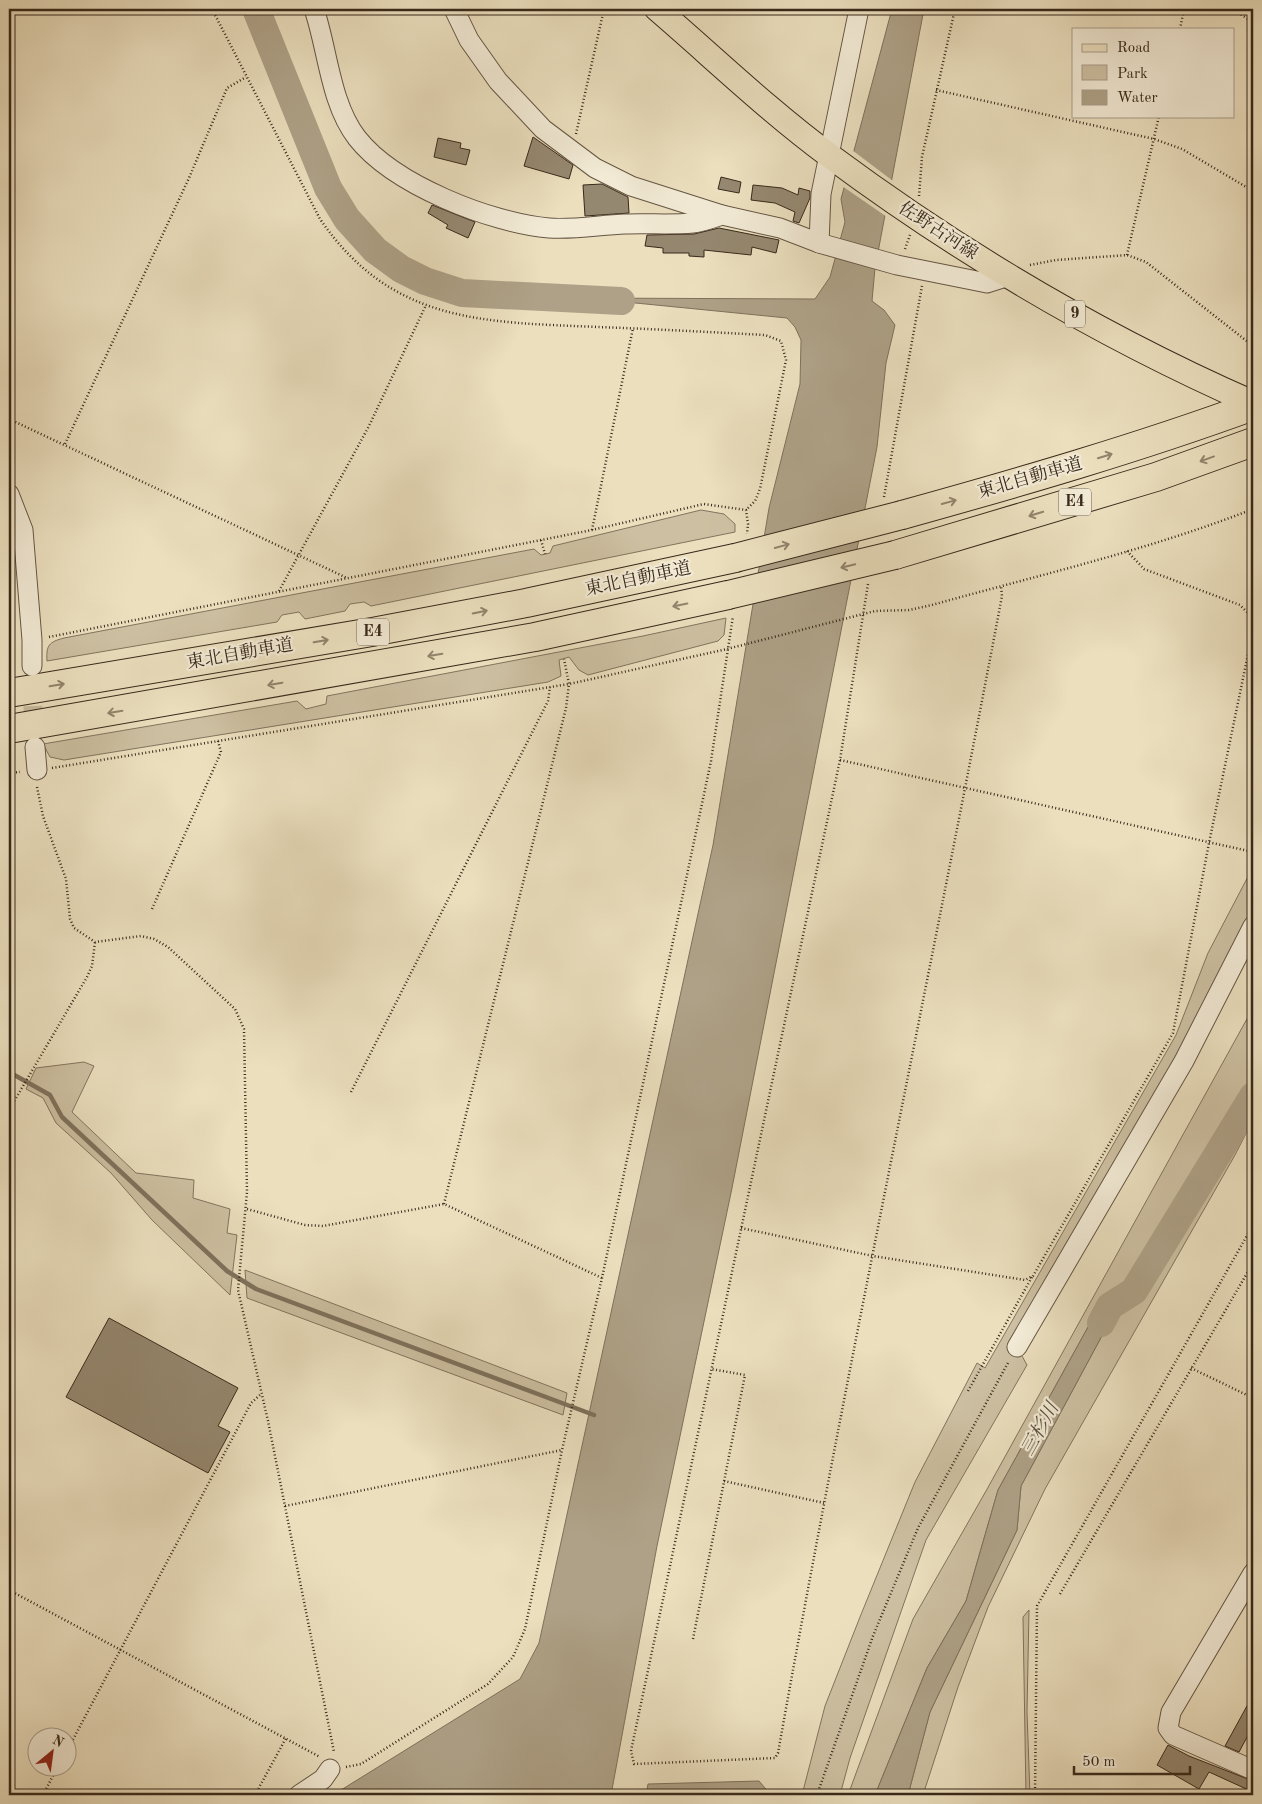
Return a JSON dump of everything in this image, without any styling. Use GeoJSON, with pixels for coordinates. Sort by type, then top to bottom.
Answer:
{"type":"FeatureCollection","features":[{"type":"Feature","properties":{"kind":"highway","name":"東北自動車道"},"geometry":{"type":"LineString","coordinates":[[9,693],[372,632],[526,603],[740,551],[893,508],[1017,483],[1215,420],[1253,405]]}},
{"type":"Feature","properties":{"kind":"highway","name":"東北自動車道"},"geometry":{"type":"LineString","coordinates":[[9,729],[731,602],[1156,477],[1253,442]]}},
{"type":"Feature","properties":{"kind":"main road","name":"佐野古河線"},"geometry":{"type":"LineString","coordinates":[[657,9],[835,159],[910,214],[1009,276],[1163,361],[1253,405]]}},
{"type":"Feature","properties":{"kind":"street"},"geometry":{"type":"LineString","coordinates":[[314,9],[335,89],[345,117],[356,137],[378,158],[433,192],[488,216],[520,224],[551,228],[694,223],[722,215]]}},
{"type":"Feature","properties":{"kind":"street"},"geometry":{"type":"LineString","coordinates":[[454,9],[469,40],[498,81],[543,129],[572,153],[595,168],[631,186],[722,215],[780,228],[819,243],[898,265],[987,282],[1009,276]]}},
{"type":"Feature","properties":{"kind":"street"},"geometry":{"type":"LineString","coordinates":[[819,243],[821,194],[835,159],[859,9]]}},
{"type":"Feature","properties":{"kind":"street"},"geometry":{"type":"LineString","coordinates":[[9,494],[23,530],[32,640],[32,666]]}},
{"type":"Feature","properties":{"kind":"street"},"geometry":{"type":"LineString","coordinates":[[35,747],[37,770]]}},
{"type":"Feature","properties":{"kind":"street"},"geometry":{"type":"LineString","coordinates":[[1017,1347],[1184,1061],[1253,926]]}},
{"type":"Feature","properties":{"kind":"street"},"geometry":{"type":"LineString","coordinates":[[1253,1573],[1171,1712],[1168,1728],[1173,1735],[1253,1770]]}},
{"type":"Feature","properties":{"kind":"street"},"geometry":{"type":"LineString","coordinates":[[298,1795],[323,1779],[332,1763]]}},
{"type":"Feature","properties":{"kind":"path"},"geometry":{"type":"LineString","coordinates":[[212,9],[301,185],[334,240],[376,277],[426,305],[472,318],[497,322],[765,335],[781,341],[786,360],[760,489],[755,501],[746,510]]}},
{"type":"Feature","properties":{"kind":"path"},"geometry":{"type":"LineString","coordinates":[[572,153],[604,9]]}},
{"type":"Feature","properties":{"kind":"path"},"geometry":{"type":"LineString","coordinates":[[898,265],[909,239],[910,214],[955,9]]}},
{"type":"Feature","properties":{"kind":"path"},"geometry":{"type":"LineString","coordinates":[[1180,28],[1184,9]]}},
{"type":"Feature","properties":{"kind":"path"},"geometry":{"type":"LineString","coordinates":[[1232,9],[1253,22]]}},
{"type":"Feature","properties":{"kind":"path"},"geometry":{"type":"LineString","coordinates":[[65,444],[189,178],[227,88],[246,77]]}},
{"type":"Feature","properties":{"kind":"path"},"geometry":{"type":"LineString","coordinates":[[936,90],[1154,139],[1182,149],[1253,191]]}},
{"type":"Feature","properties":{"kind":"path"},"geometry":{"type":"LineString","coordinates":[[1127,255],[1159,118]]}},
{"type":"Feature","properties":{"kind":"path"},"geometry":{"type":"LineString","coordinates":[[1009,276],[1029,265],[1056,260],[1127,255],[1146,262],[1253,346]]}},
{"type":"Feature","properties":{"kind":"path"},"geometry":{"type":"LineString","coordinates":[[893,508],[925,270]]}},
{"type":"Feature","properties":{"kind":"path"},"geometry":{"type":"LineString","coordinates":[[279,591],[369,426],[426,305]]}},
{"type":"Feature","properties":{"kind":"path"},"geometry":{"type":"LineString","coordinates":[[592,530],[633,328]]}},
{"type":"Feature","properties":{"kind":"path"},"geometry":{"type":"LineString","coordinates":[[9,419],[348,578]]}},
{"type":"Feature","properties":{"kind":"path"},"geometry":{"type":"LineString","coordinates":[[32,640],[592,530],[704,504],[746,510]]}},
{"type":"Feature","properties":{"kind":"path"},"geometry":{"type":"LineString","coordinates":[[332,1763],[285,1506],[238,1290],[238,1271],[246,1209],[244,1029],[235,1009],[168,947],[154,939],[141,936],[95,942],[74,928],[70,919],[66,878],[43,816],[37,786],[37,770],[569,684],[742,646],[863,616],[875,611],[909,610],[1127,551],[1213,525],[1253,509]]}},
{"type":"Feature","properties":{"kind":"path"},"geometry":{"type":"LineString","coordinates":[[740,551],[748,524],[746,510]]}},
{"type":"Feature","properties":{"kind":"path"},"geometry":{"type":"LineString","coordinates":[[541,540],[545,554]]}},
{"type":"Feature","properties":{"kind":"path"},"geometry":{"type":"LineString","coordinates":[[1127,551],[1144,569],[1240,605],[1250,615],[1253,623]]}},
{"type":"Feature","properties":{"kind":"path"},"geometry":{"type":"LineString","coordinates":[[870,577],[840,760],[631,1751],[634,1764],[775,1758],[778,1753],[824,1503],[966,789],[1002,596],[1001,586]]}},
{"type":"Feature","properties":{"kind":"path"},"geometry":{"type":"LineString","coordinates":[[9,1590],[332,1763],[347,1767],[361,1764],[488,1684],[513,1657],[524,1629],[562,1450],[602,1278],[711,762],[727,649],[731,602]]}},
{"type":"Feature","properties":{"kind":"path"},"geometry":{"type":"LineString","coordinates":[[968,1390],[1173,1033],[1209,843],[1253,630]]}},
{"type":"Feature","properties":{"kind":"path"},"geometry":{"type":"LineString","coordinates":[[444,1204],[564,718],[569,684],[564,659]]}},
{"type":"Feature","properties":{"kind":"path"},"geometry":{"type":"LineString","coordinates":[[351,1092],[548,701],[550,687]]}},
{"type":"Feature","properties":{"kind":"path"},"geometry":{"type":"LineString","coordinates":[[152,909],[221,752],[218,741]]}},
{"type":"Feature","properties":{"kind":"path"},"geometry":{"type":"LineString","coordinates":[[840,760],[1253,852]]}},
{"type":"Feature","properties":{"kind":"path"},"geometry":{"type":"LineString","coordinates":[[9,1110],[92,966],[95,942]]}},
{"type":"Feature","properties":{"kind":"path"},"geometry":{"type":"LineString","coordinates":[[246,1209],[305,1225],[324,1226],[444,1204],[602,1278]]}},
{"type":"Feature","properties":{"kind":"path"},"geometry":{"type":"LineString","coordinates":[[1035,1795],[1036,1606],[1253,1225]]}},
{"type":"Feature","properties":{"kind":"path"},"geometry":{"type":"LineString","coordinates":[[741,1228],[873,1256],[1025,1280],[1033,1276]]}},
{"type":"Feature","properties":{"kind":"path"},"geometry":{"type":"LineString","coordinates":[[1060,1594],[1190,1368],[1253,1264]]}},
{"type":"Feature","properties":{"kind":"path"},"geometry":{"type":"LineString","coordinates":[[817,1795],[873,1636],[918,1528],[1017,1347]]}},
{"type":"Feature","properties":{"kind":"path"},"geometry":{"type":"LineString","coordinates":[[693,1639],[745,1375],[711,1368]]}},
{"type":"Feature","properties":{"kind":"path"},"geometry":{"type":"LineString","coordinates":[[1190,1368],[1253,1398]]}},
{"type":"Feature","properties":{"kind":"path"},"geometry":{"type":"LineString","coordinates":[[78,1730],[251,1403],[260,1395]]}},
{"type":"Feature","properties":{"kind":"path"},"geometry":{"type":"LineString","coordinates":[[285,1506],[562,1450]]}},
{"type":"Feature","properties":{"kind":"path"},"geometry":{"type":"LineString","coordinates":[[724,1481],[824,1503]]}},
{"type":"Feature","properties":{"kind":"path"},"geometry":{"type":"LineString","coordinates":[[255,1795],[286,1738]]}},
{"type":"Feature","properties":{"kind":"path"},"geometry":{"type":"LineString","coordinates":[[43,1795],[53,1776]]}},
{"type":"Feature","properties":{"kind":"green space"},"geometry":{"type":"Polygon","coordinates":[[[701,510],[724,514],[735,524],[735,532],[371,606],[364,602],[350,604],[345,611],[305,619],[299,612],[282,615],[277,622],[47,661],[47,651],[50,645],[64,638],[534,549],[541,555],[550,553],[553,546],[701,510]]]}},
{"type":"Feature","properties":{"kind":"green space"},"geometry":{"type":"Polygon","coordinates":[[[726,618],[724,635],[718,641],[588,675],[579,670],[569,657],[559,660],[561,676],[548,682],[64,760],[50,757],[43,744],[297,701],[306,709],[326,704],[327,696],[643,636],[726,618]]]}},
{"type":"Feature","properties":{"kind":"green space"},"geometry":{"type":"Polygon","coordinates":[[[1253,867],[1253,910],[1183,1051],[1017,1347],[1027,1365],[926,1540],[850,1758],[840,1795],[802,1795],[825,1706],[915,1482],[977,1363],[985,1368],[1176,1035],[1208,953],[1253,867]]]}},
{"type":"Feature","properties":{"kind":"green space"},"geometry":{"type":"Polygon","coordinates":[[[1253,1008],[1253,1120],[1235,1155],[1045,1489],[988,1607],[958,1687],[923,1795],[908,1795],[930,1712],[1017,1530],[1021,1486],[1111,1319],[1127,1294],[1103,1300],[998,1490],[966,1601],[927,1668],[875,1795],[848,1795],[913,1619],[986,1491],[1253,1008]]]}},
{"type":"Feature","properties":{"kind":"green space"},"geometry":{"type":"Polygon","coordinates":[[[84,1062],[94,1066],[72,1112],[136,1173],[194,1180],[193,1198],[230,1209],[227,1233],[237,1235],[230,1295],[152,1220],[111,1173],[56,1123],[43,1098],[26,1089],[36,1068],[84,1062]]]}},
{"type":"Feature","properties":{"kind":"green space"},"geometry":{"type":"Polygon","coordinates":[[[245,1270],[567,1393],[563,1415],[247,1298],[245,1270]]]}},
{"type":"Feature","properties":{"kind":"green space"},"geometry":{"type":"Polygon","coordinates":[[[1029,1610],[1027,1712],[1030,1795],[1026,1795],[1023,1617],[1029,1610]]]}},
{"type":"Feature","properties":{"kind":"water"},"geometry":{"type":"Polygon","coordinates":[[[892,9],[924,9],[875,268],[872,301],[884,310],[895,325],[886,363],[877,447],[732,1188],[657,1546],[611,1795],[333,1795],[520,1679],[539,1643],[713,845],[769,508],[800,384],[801,340],[795,327],[787,318],[585,298],[815,299],[830,277],[845,222],[841,199],[892,9]]]}},
{"type":"Feature","properties":{"kind":"water"},"geometry":{"type":"Polygon","coordinates":[[[1128,1285],[1127,1294],[1111,1319],[1021,1486],[1017,1530],[930,1712],[908,1795],[875,1795],[927,1668],[966,1601],[998,1490],[1103,1300],[1128,1285]]]}},
{"type":"Feature","properties":{"kind":"water"},"geometry":{"type":"Polygon","coordinates":[[[759,1781],[771,1795],[646,1795],[648,1784],[759,1781]]]}},
{"type":"Feature","properties":{"kind":"pier"},"geometry":{"type":"Polygon","coordinates":[[[852,150],[893,181],[887,217],[842,186],[852,150]]]}},
{"type":"Feature","properties":{"kind":"building"},"geometry":{"type":"Polygon","coordinates":[[[533,137],[573,165],[569,179],[524,166],[533,137]]]}},
{"type":"Feature","properties":{"kind":"building"},"geometry":{"type":"Polygon","coordinates":[[[438,138],[461,143],[460,148],[470,150],[466,165],[434,157],[438,138]]]}},
{"type":"Feature","properties":{"kind":"building"},"geometry":{"type":"Polygon","coordinates":[[[721,177],[741,182],[739,193],[718,189],[721,177]]]}},
{"type":"Feature","properties":{"kind":"building"},"geometry":{"type":"Polygon","coordinates":[[[602,184],[628,197],[629,213],[585,216],[583,185],[602,184]]]}},
{"type":"Feature","properties":{"kind":"building"},"geometry":{"type":"Polygon","coordinates":[[[753,185],[782,188],[798,195],[799,188],[810,191],[810,198],[799,223],[793,221],[795,212],[775,203],[751,200],[753,185]]]}},
{"type":"Feature","properties":{"kind":"building"},"geometry":{"type":"Polygon","coordinates":[[[432,205],[475,222],[468,238],[446,228],[448,225],[428,213],[432,205]]]}},
{"type":"Feature","properties":{"kind":"building"},"geometry":{"type":"Polygon","coordinates":[[[719,228],[779,240],[776,253],[752,247],[751,255],[704,250],[704,257],[689,256],[689,253],[663,253],[663,248],[645,246],[647,235],[694,234],[719,228]]]}},
{"type":"Feature","properties":{"kind":"building"},"geometry":{"type":"Polygon","coordinates":[[[109,1318],[238,1388],[218,1426],[230,1432],[208,1473],[66,1397],[109,1318]]]}},
{"type":"Feature","properties":{"kind":"building"},"geometry":{"type":"Polygon","coordinates":[[[1253,1695],[1253,1726],[1239,1752],[1225,1746],[1253,1695]]]}},
{"type":"Feature","properties":{"kind":"building"},"geometry":{"type":"Polygon","coordinates":[[[1168,1745],[1189,1756],[1253,1781],[1253,1792],[1209,1772],[1199,1789],[1157,1765],[1168,1745]]]}},
{"type":"Feature","properties":{"kind":"waterway"},"geometry":{"type":"LineString","coordinates":[[256,9],[328,188],[347,219],[375,250],[401,269],[425,281],[462,293],[621,301]]}},
{"type":"Feature","properties":{"kind":"waterway"},"geometry":{"type":"LineString","coordinates":[[9,1072],[50,1095],[62,1117],[227,1271],[256,1289],[594,1415]]}},
{"type":"Feature","properties":{"kind":"waterway","name":"三杉川"},"geometry":{"type":"LineString","coordinates":[[1101,1323],[1110,1306],[1134,1291],[1253,1096]]}},
{"type":"Feature","properties":{"kind":"tunnel"},"geometry":{"type":"LineString","coordinates":[[32,678],[34,736]]}}]}
